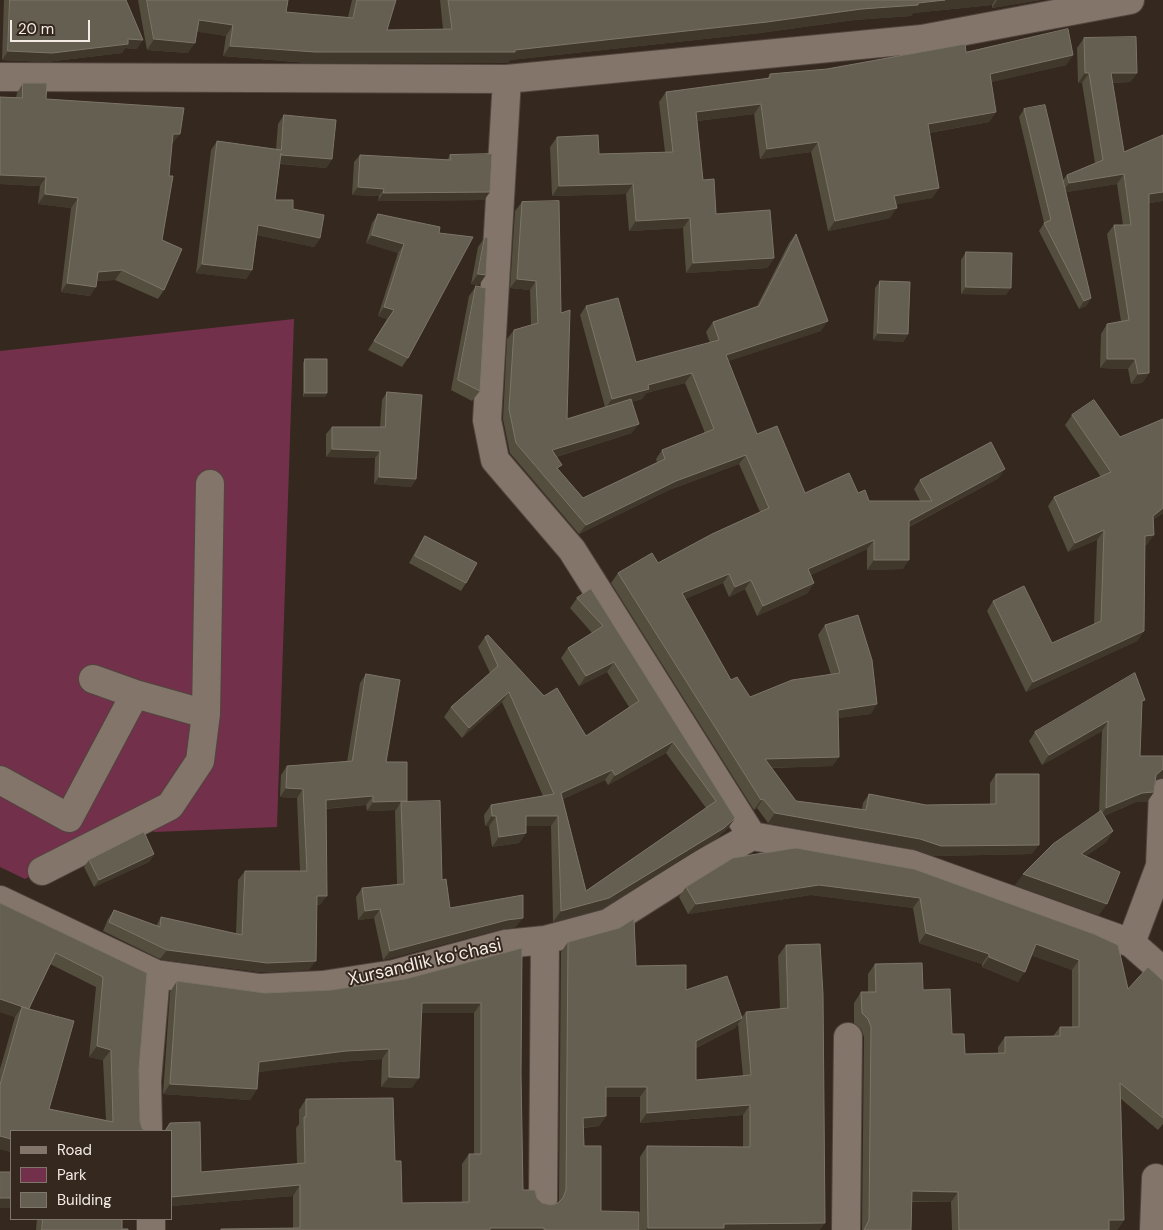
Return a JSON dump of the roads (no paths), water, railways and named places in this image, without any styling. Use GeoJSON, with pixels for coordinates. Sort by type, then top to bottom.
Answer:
{"type":"FeatureCollection","features":[{"type":"Feature","properties":{"kind":"street"},"geometry":{"type":"LineString","coordinates":[[0,77],[507,79],[922,39],[1130,0]]}},
{"type":"Feature","properties":{"kind":"street"},"geometry":{"type":"LineString","coordinates":[[507,79],[487,420],[495,460],[572,550],[752,836],[911,864],[1131,943],[1163,971]]}},
{"type":"Feature","properties":{"kind":"street"},"geometry":{"type":"LineString","coordinates":[[42,871],[170,806],[200,761],[206,714],[210,484]]}},
{"type":"Feature","properties":{"kind":"street"},"geometry":{"type":"LineString","coordinates":[[93,680],[206,714]]}},
{"type":"Feature","properties":{"kind":"street"},"geometry":{"type":"LineString","coordinates":[[0,780],[70,818],[135,694]]}},
{"type":"Feature","properties":{"kind":"street"},"geometry":{"type":"LineString","coordinates":[[1131,943],[1160,866],[1163,793]]}},
{"type":"Feature","properties":{"kind":"street","name":"Xursandlik koʻchasi"},"geometry":{"type":"LineString","coordinates":[[0,900],[156,974],[260,988],[323,986],[394,974],[505,944],[545,940],[608,923],[698,866],[752,836]]}},
{"type":"Feature","properties":{"kind":"street"},"geometry":{"type":"LineString","coordinates":[[543,1200],[545,940]]}},
{"type":"Feature","properties":{"kind":"street"},"geometry":{"type":"LineString","coordinates":[[148,1130],[147,1081],[156,974]]}},
{"type":"Feature","properties":{"kind":"street"},"geometry":{"type":"LineString","coordinates":[[846,1230],[848,1037]]}},
{"type":"Feature","properties":{"kind":"street"},"geometry":{"type":"LineString","coordinates":[[1154,1230],[1156,1178]]}}]}
